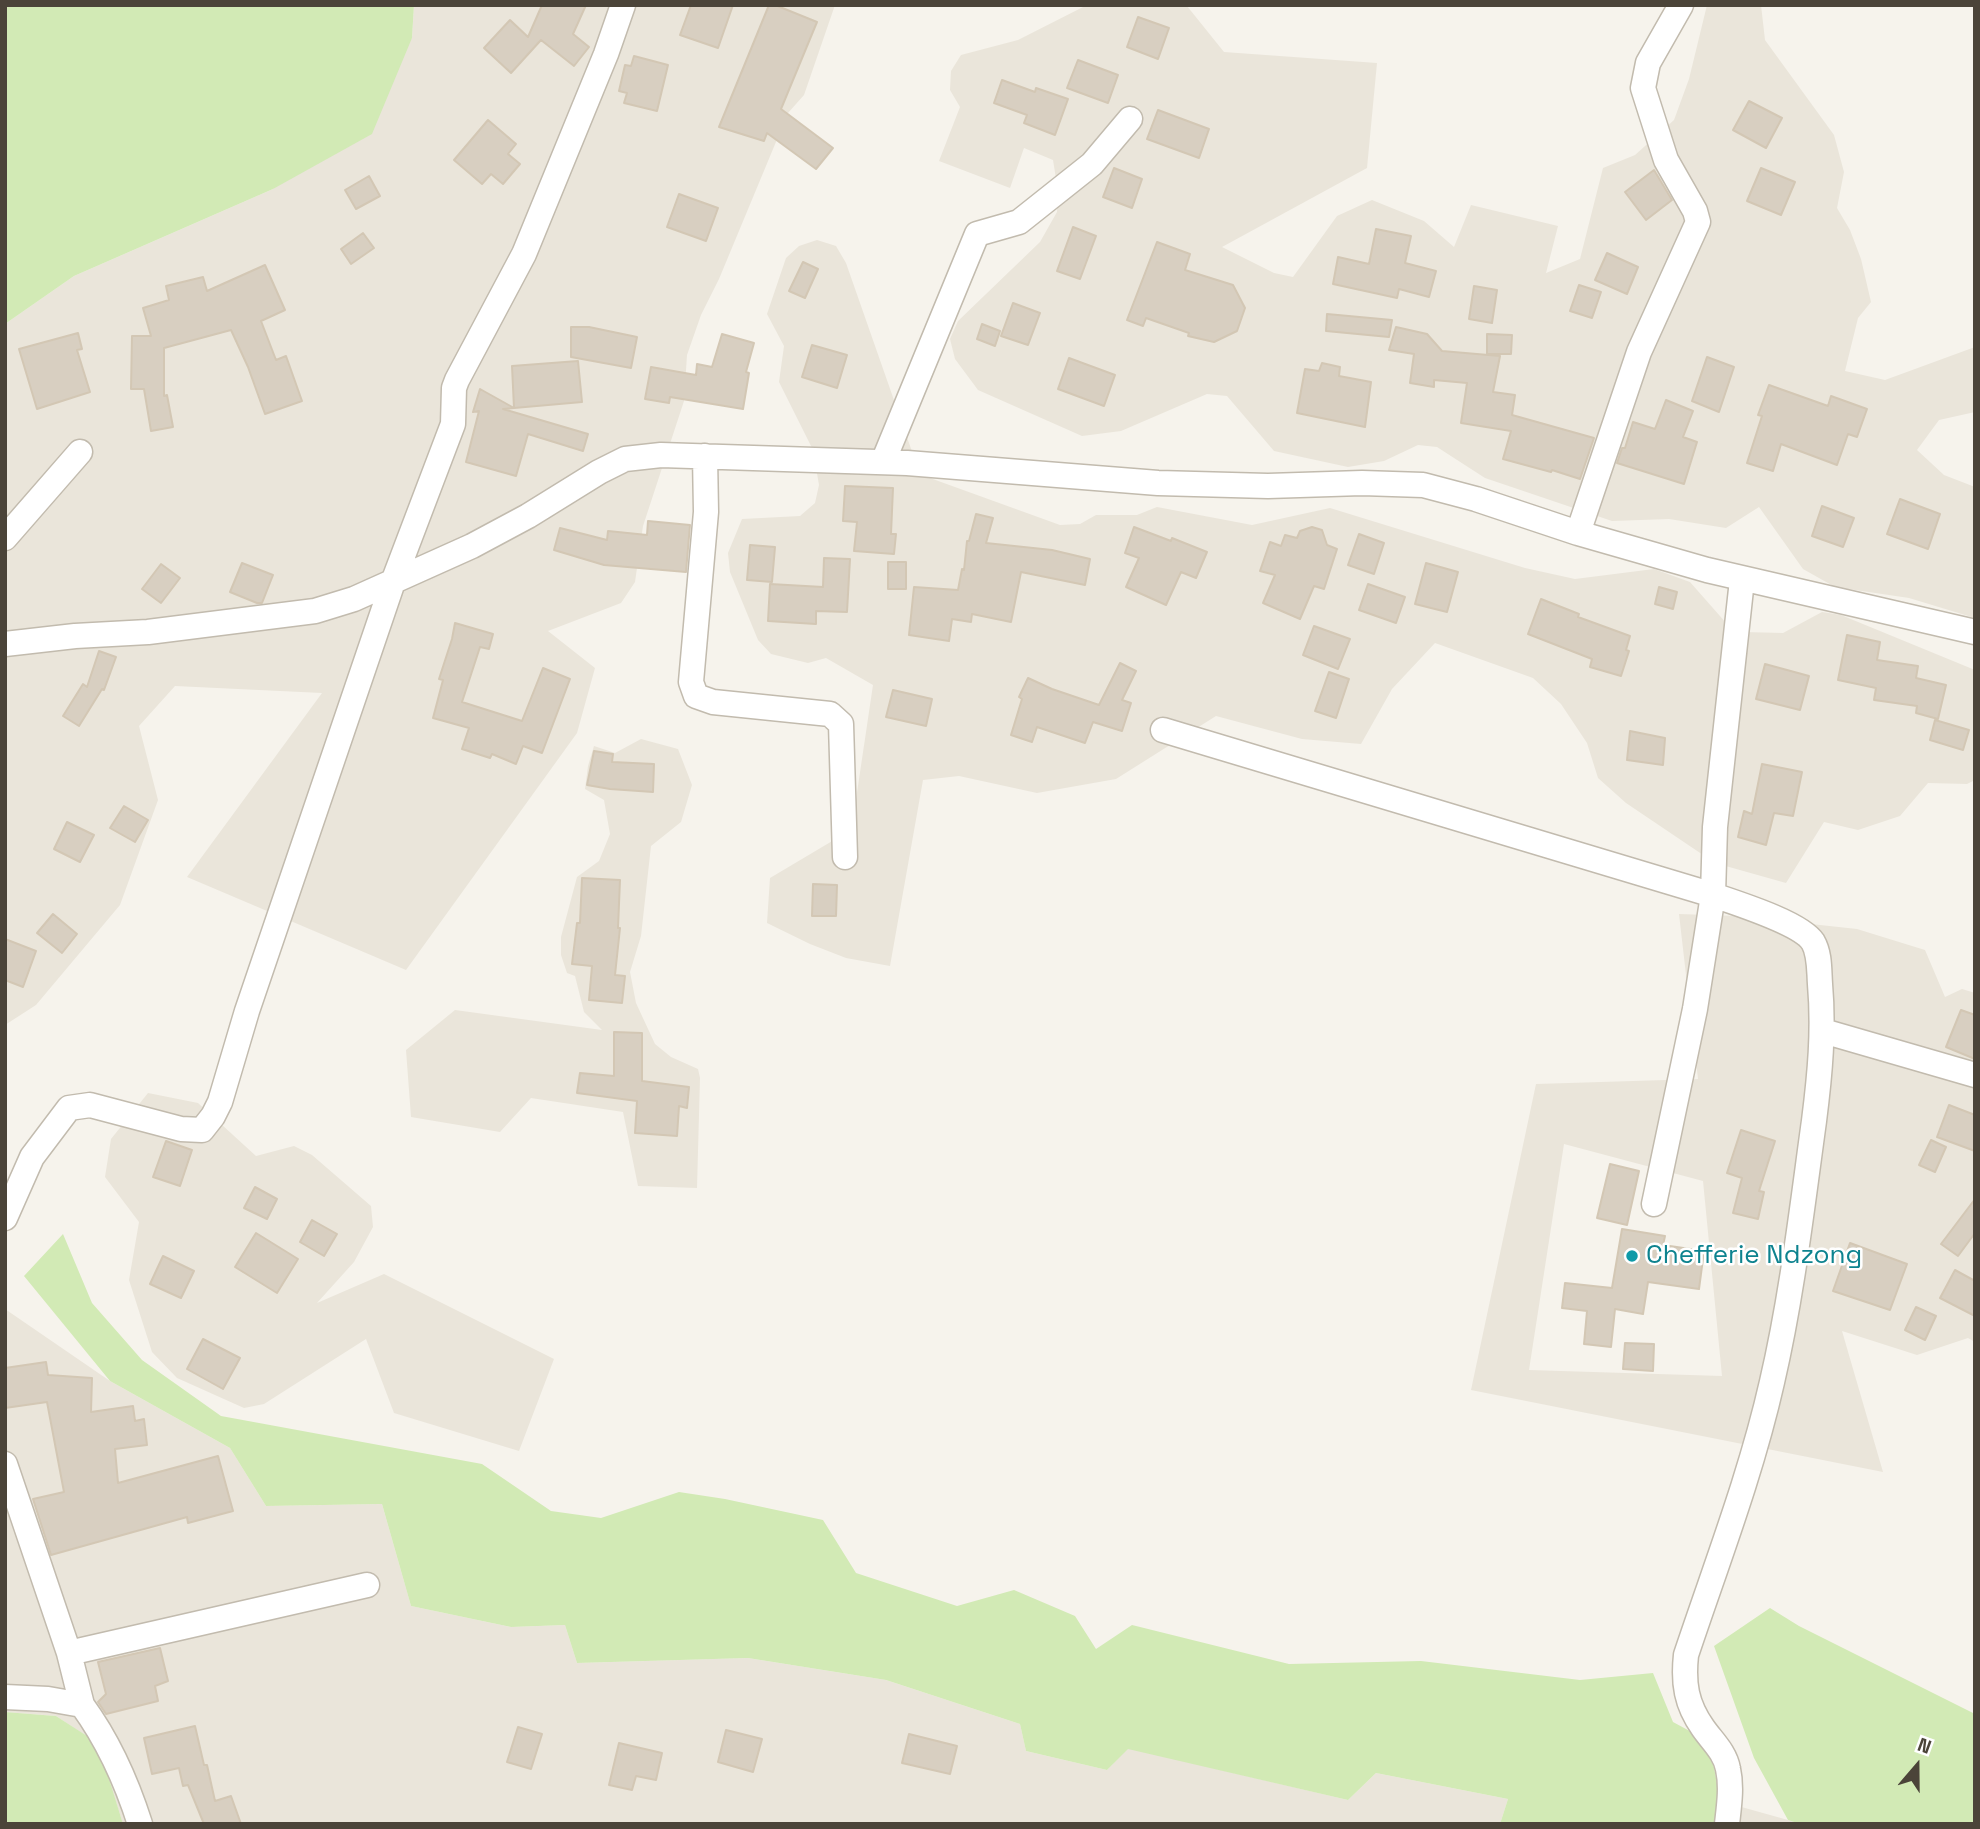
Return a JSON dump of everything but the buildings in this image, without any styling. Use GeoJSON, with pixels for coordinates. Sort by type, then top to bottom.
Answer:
{"type":"FeatureCollection","features":[{"type":"Feature","properties":{"kind":"street"},"geometry":{"type":"LineString","coordinates":[[5,1218],[32,1157],[69,1108],[90,1105],[181,1129],[202,1130],[214,1116],[393,582],[453,424],[454,388],[524,254],[606,54],[623,5]]}},
{"type":"Feature","properties":{"kind":"street"},"geometry":{"type":"LineString","coordinates":[[1578,533],[1639,352],[1698,222],[1695,211],[1666,160],[1643,88],[1648,63],[1681,5]]}},
{"type":"Feature","properties":{"kind":"street"},"geometry":{"type":"LineString","coordinates":[[883,462],[977,234],[1018,222],[1093,163],[1130,119]]}},
{"type":"Feature","properties":{"kind":"street"},"geometry":{"type":"LineString","coordinates":[[5,538],[80,452]]}},
{"type":"Feature","properties":{"kind":"street"},"geometry":{"type":"LineString","coordinates":[[5,643],[148,632],[315,611],[354,599],[472,546],[625,459],[661,455],[883,462],[1158,483],[1268,486],[1362,483],[1423,485],[1742,580],[1975,632]]}},
{"type":"Feature","properties":{"kind":"street"},"geometry":{"type":"LineString","coordinates":[[705,456],[706,512],[691,682],[696,696],[713,702],[830,714],[841,724],[845,857]]}},
{"type":"Feature","properties":{"kind":"street"},"geometry":{"type":"LineString","coordinates":[[1654,1204],[1695,1009],[1713,895],[1715,827],[1742,580]]}},
{"type":"Feature","properties":{"kind":"street"},"geometry":{"type":"LineString","coordinates":[[1163,730],[1713,895],[1788,924],[1804,933],[1812,942],[1818,958],[1823,1031],[1789,1299],[1772,1385],[1736,1509],[1695,1629],[1683,1678],[1689,1704],[1703,1728],[1718,1746],[1728,1767],[1731,1790],[1727,1824]]}},
{"type":"Feature","properties":{"kind":"street"},"geometry":{"type":"LineString","coordinates":[[1823,1031],[1975,1075]]}},
{"type":"Feature","properties":{"kind":"street"},"geometry":{"type":"LineString","coordinates":[[5,1464],[15,1520],[69,1653],[82,1705],[119,1764],[139,1824]]}},
{"type":"Feature","properties":{"kind":"street"},"geometry":{"type":"LineString","coordinates":[[69,1653],[367,1586]]}},
{"type":"Feature","properties":{"kind":"street"},"geometry":{"type":"LineString","coordinates":[[5,1698],[48,1699],[82,1705]]}},
{"type":"Feature","properties":{"kind":"shaded area"},"geometry":{"type":"Polygon","coordinates":[[[414,5],[835,5],[804,95],[788,113],[719,279],[701,315],[687,355],[684,401],[643,526],[635,582],[621,603],[548,631],[595,668],[577,733],[406,970],[187,877],[322,693],[175,686],[139,726],[158,800],[120,905],[36,1005],[5,1025],[5,324],[74,276],[273,189],[412,38],[414,5]]]}},
{"type":"Feature","properties":{"kind":"shaded area"},"geometry":{"type":"Polygon","coordinates":[[[1087,5],[1187,6],[1224,52],[1377,63],[1367,168],[1222,247],[1274,273],[1293,277],[1337,216],[1372,200],[1424,221],[1454,247],[1471,205],[1558,226],[1546,273],[1580,259],[1603,168],[1635,155],[1674,120],[1689,79],[1707,5],[1761,5],[1765,40],[1834,135],[1844,172],[1837,208],[1850,230],[1861,259],[1871,302],[1858,318],[1845,371],[1885,380],[1975,347],[1975,412],[1939,420],[1917,450],[1944,475],[1975,487],[1975,618],[1909,598],[1835,587],[1803,569],[1759,507],[1726,528],[1669,519],[1612,521],[1485,478],[1437,447],[1418,445],[1384,461],[1348,467],[1274,451],[1227,396],[1207,394],[1121,431],[1082,436],[978,390],[955,359],[950,339],[958,321],[1040,242],[1057,212],[1058,191],[1053,160],[1024,148],[1010,188],[939,161],[960,107],[950,90],[951,71],[961,55],[1018,40],[1087,5]]]}},
{"type":"Feature","properties":{"kind":"shaded area"},"geometry":{"type":"Polygon","coordinates":[[[817,240],[836,246],[846,263],[916,463],[930,478],[1060,525],[1080,524],[1096,515],[1137,515],[1157,507],[1252,525],[1330,508],[1525,568],[1575,579],[1654,569],[1690,582],[1727,624],[1744,632],[1783,633],[1822,612],[1841,615],[1975,670],[1975,780],[1967,784],[1928,783],[1900,816],[1858,830],[1824,822],[1786,883],[1715,863],[1626,803],[1598,778],[1587,743],[1561,704],[1533,678],[1435,643],[1392,689],[1361,744],[1302,739],[1216,716],[1116,779],[1037,793],[959,776],[923,780],[890,966],[846,958],[810,944],[767,923],[770,878],[839,837],[855,806],[873,685],[826,658],[808,663],[771,654],[758,640],[730,572],[728,553],[742,519],[800,516],[815,503],[819,485],[813,450],[779,382],[784,346],[767,314],[786,258],[799,246],[817,240]]]}},
{"type":"Feature","properties":{"kind":"shaded area"},"geometry":{"type":"Polygon","coordinates":[[[641,739],[678,749],[692,785],[681,822],[651,846],[641,936],[630,972],[636,1003],[655,1044],[671,1057],[698,1069],[697,1188],[638,1186],[623,1112],[531,1098],[500,1132],[411,1117],[406,1050],[455,1010],[602,1030],[584,1012],[575,976],[567,973],[561,955],[561,937],[577,877],[599,861],[610,834],[604,800],[585,789],[594,746],[615,753],[641,739]]]}},
{"type":"Feature","properties":{"kind":"shaded area"},"geometry":{"type":"Polygon","coordinates":[[[1679,914],[1737,916],[1857,929],[1925,950],[1945,997],[1962,989],[1975,993],[1975,1342],[1968,1338],[1917,1355],[1842,1331],[1883,1472],[1471,1390],[1536,1084],[1698,1079],[1679,914]],[[1564,1144],[1529,1370],[1722,1376],[1703,1181],[1564,1144]]]}},
{"type":"Feature","properties":{"kind":"shaded area"},"geometry":{"type":"Polygon","coordinates":[[[148,1093],[198,1103],[256,1156],[294,1146],[312,1155],[371,1206],[373,1227],[354,1262],[317,1303],[384,1274],[554,1359],[519,1451],[394,1413],[366,1339],[264,1404],[244,1408],[177,1378],[152,1352],[129,1280],[139,1222],[105,1177],[111,1139],[148,1093]]]}},
{"type":"Feature","properties":{"kind":"shaded area"},"geometry":{"type":"Polygon","coordinates":[[[5,1309],[110,1381],[230,1448],[266,1506],[382,1504],[411,1606],[511,1627],[565,1625],[577,1663],[748,1658],[886,1680],[1020,1724],[1026,1751],[1107,1770],[1128,1748],[1348,1800],[1376,1773],[1508,1799],[1500,1824],[123,1824],[97,1743],[56,1716],[5,1712],[5,1309]]]}},
{"type":"Feature","properties":{"kind":"shaded area"},"geometry":{"type":"Polygon","coordinates":[[[1720,1801],[1788,1820],[1800,1824],[1715,1824],[1720,1801]]]}},
{"type":"Feature","properties":{"kind":"green space"},"geometry":{"type":"Polygon","coordinates":[[[5,5],[414,5],[412,38],[372,134],[273,189],[74,276],[5,324],[5,5]]]}},
{"type":"Feature","properties":{"kind":"green space"},"geometry":{"type":"Polygon","coordinates":[[[63,1234],[92,1303],[142,1360],[221,1416],[482,1464],[551,1511],[601,1518],[679,1492],[823,1520],[856,1573],[957,1606],[1014,1590],[1075,1616],[1096,1649],[1132,1625],[1289,1664],[1421,1661],[1580,1680],[1653,1673],[1673,1722],[1699,1736],[1714,1767],[1720,1801],[1715,1824],[1500,1824],[1508,1799],[1376,1773],[1348,1800],[1128,1749],[1107,1770],[1026,1751],[1020,1724],[886,1680],[748,1658],[577,1663],[565,1625],[511,1627],[411,1606],[382,1504],[266,1506],[230,1448],[110,1381],[24,1276],[63,1234]]]}},
{"type":"Feature","properties":{"kind":"green space"},"geometry":{"type":"Polygon","coordinates":[[[1770,1608],[1799,1626],[1975,1714],[1975,1824],[1800,1824],[1788,1820],[1754,1758],[1714,1646],[1770,1608]]]}},
{"type":"Feature","properties":{"kind":"green space"},"geometry":{"type":"Polygon","coordinates":[[[5,1712],[56,1716],[98,1743],[123,1824],[5,1824],[5,1712]]]}},
{"type":"Feature","properties":{"kind":"place","name":"Chefferie Ndzong"},"geometry":{"type":"Point","coordinates":[1632,1256]}}]}
